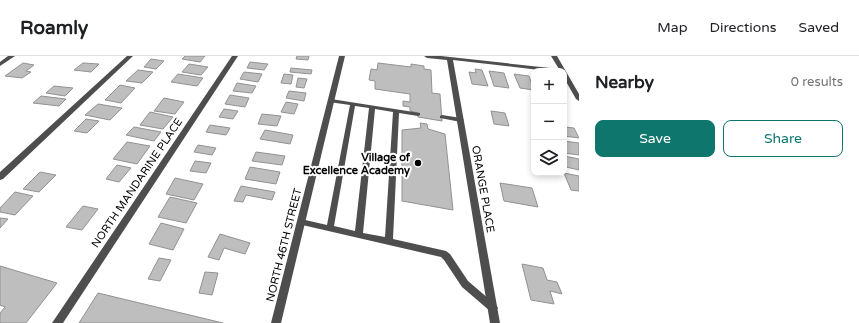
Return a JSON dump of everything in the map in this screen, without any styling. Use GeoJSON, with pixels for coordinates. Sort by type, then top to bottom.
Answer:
{"type":"FeatureCollection","features":[{"type":"Feature","properties":{"kind":"street"},"geometry":{"type":"LineString","coordinates":[[0,64],[12,56]]}},
{"type":"Feature","properties":{"kind":"street"},"geometry":{"type":"LineString","coordinates":[[0,177],[130,56]]}},
{"type":"Feature","properties":{"kind":"street","name":"NORTH MANDARINE PLACE"},"geometry":{"type":"LineString","coordinates":[[56,323],[236,56]]}},
{"type":"Feature","properties":{"kind":"street","name":"NORTH 46TH STREET"},"geometry":{"type":"LineString","coordinates":[[276,323],[342,56]]}},
{"type":"Feature","properties":{"kind":"street"},"geometry":{"type":"LineString","coordinates":[[427,56],[531,68]]}},
{"type":"Feature","properties":{"kind":"street"},"geometry":{"type":"LineString","coordinates":[[554,56],[561,68]]}},
{"type":"Feature","properties":{"kind":"street","name":"ORANGE PLACE"},"geometry":{"type":"LineString","coordinates":[[450,59],[495,323]]}},
{"type":"Feature","properties":{"kind":"street"},"geometry":{"type":"LineString","coordinates":[[567,79],[579,99]]}},
{"type":"Feature","properties":{"kind":"lane"},"geometry":{"type":"LineString","coordinates":[[331,101],[418,114]]}},
{"type":"Feature","properties":{"kind":"lane"},"geometry":{"type":"LineString","coordinates":[[330,228],[353,104]]}},
{"type":"Feature","properties":{"kind":"lane"},"geometry":{"type":"LineString","coordinates":[[359,234],[372,107]]}},
{"type":"Feature","properties":{"kind":"lane"},"geometry":{"type":"LineString","coordinates":[[390,241],[396,111]]}},
{"type":"Feature","properties":{"kind":"lane"},"geometry":{"type":"LineString","coordinates":[[442,117],[460,120]]}},
{"type":"Feature","properties":{"kind":"lane"},"geometry":{"type":"LineString","coordinates":[[301,222],[443,254],[447,257],[465,284],[492,308]]}},
{"type":"Feature","properties":{"kind":"building"},"geometry":{"type":"Polygon","coordinates":[[[185,56],[205,56],[200,62],[182,59],[185,56]]]}},
{"type":"Feature","properties":{"kind":"building"},"geometry":{"type":"Polygon","coordinates":[[[297,56],[309,56],[308,60],[296,59],[297,56]]]}},
{"type":"Feature","properties":{"kind":"building"},"geometry":{"type":"Polygon","coordinates":[[[151,59],[164,61],[156,69],[144,67],[151,59]]]}},
{"type":"Feature","properties":{"kind":"building"},"geometry":{"type":"Polygon","coordinates":[[[250,62],[268,64],[264,70],[247,68],[250,62]]]}},
{"type":"Feature","properties":{"kind":"building"},"geometry":{"type":"Polygon","coordinates":[[[23,63],[34,65],[26,71],[31,72],[22,78],[5,76],[23,63]]]}},
{"type":"Feature","properties":{"kind":"building"},"geometry":{"type":"Polygon","coordinates":[[[83,63],[99,64],[91,72],[74,70],[83,63]]]}},
{"type":"Feature","properties":{"kind":"building"},"geometry":{"type":"Polygon","coordinates":[[[378,63],[411,67],[411,64],[424,66],[424,69],[431,70],[432,93],[440,94],[442,121],[418,117],[418,113],[410,111],[410,107],[403,106],[403,101],[410,102],[410,94],[375,89],[375,81],[369,80],[371,69],[377,70],[378,63]]]}},
{"type":"Feature","properties":{"kind":"building"},"geometry":{"type":"Polygon","coordinates":[[[189,64],[208,67],[201,75],[182,72],[189,64]]]}},
{"type":"Feature","properties":{"kind":"building"},"geometry":{"type":"Polygon","coordinates":[[[291,68],[312,70],[311,74],[290,72],[291,68]]]}},
{"type":"Feature","properties":{"kind":"building"},"geometry":{"type":"Polygon","coordinates":[[[475,69],[482,70],[488,86],[472,84],[469,72],[476,73],[475,69]]]}},
{"type":"Feature","properties":{"kind":"building"},"geometry":{"type":"Polygon","coordinates":[[[138,70],[153,72],[142,83],[126,81],[138,70]]]}},
{"type":"Feature","properties":{"kind":"building"},"geometry":{"type":"Polygon","coordinates":[[[489,71],[504,73],[509,88],[494,86],[489,71]]]}},
{"type":"Feature","properties":{"kind":"building"},"geometry":{"type":"Polygon","coordinates":[[[244,72],[262,74],[258,82],[240,79],[244,72]]]}},
{"type":"Feature","properties":{"kind":"building"},"geometry":{"type":"Polygon","coordinates":[[[178,74],[203,78],[197,86],[171,82],[178,74]]]}},
{"type":"Feature","properties":{"kind":"building"},"geometry":{"type":"Polygon","coordinates":[[[284,74],[293,75],[291,84],[281,83],[284,74]]]}},
{"type":"Feature","properties":{"kind":"building"},"geometry":{"type":"Polygon","coordinates":[[[514,74],[529,76],[531,90],[520,88],[514,74]]]}},
{"type":"Feature","properties":{"kind":"building"},"geometry":{"type":"Polygon","coordinates":[[[298,78],[307,79],[304,88],[296,87],[298,78]]]}},
{"type":"Feature","properties":{"kind":"building"},"geometry":{"type":"Polygon","coordinates":[[[237,83],[256,86],[252,93],[233,91],[237,83]]]}},
{"type":"Feature","properties":{"kind":"building"},"geometry":{"type":"Polygon","coordinates":[[[120,85],[135,88],[121,103],[105,100],[120,85]]]}},
{"type":"Feature","properties":{"kind":"building"},"geometry":{"type":"Polygon","coordinates":[[[54,86],[73,88],[65,96],[46,93],[54,86]]]}},
{"type":"Feature","properties":{"kind":"building"},"geometry":{"type":"Polygon","coordinates":[[[289,91],[306,93],[304,101],[286,98],[289,91]]]}},
{"type":"Feature","properties":{"kind":"building"},"geometry":{"type":"Polygon","coordinates":[[[230,95],[249,98],[245,107],[225,104],[230,95]]]}},
{"type":"Feature","properties":{"kind":"building"},"geometry":{"type":"Polygon","coordinates":[[[41,96],[66,99],[59,106],[33,103],[41,96]]]}},
{"type":"Feature","properties":{"kind":"building"},"geometry":{"type":"Polygon","coordinates":[[[164,98],[184,102],[175,114],[154,111],[164,98]]]}},
{"type":"Feature","properties":{"kind":"building"},"geometry":{"type":"Polygon","coordinates":[[[286,102],[298,104],[294,114],[281,112],[286,102]]]}},
{"type":"Feature","properties":{"kind":"building"},"geometry":{"type":"Polygon","coordinates":[[[98,104],[122,108],[110,120],[85,115],[98,104]]]}},
{"type":"Feature","properties":{"kind":"building"},"geometry":{"type":"Polygon","coordinates":[[[224,109],[238,111],[233,119],[219,117],[224,109]]]}},
{"type":"Feature","properties":{"kind":"building"},"geometry":{"type":"Polygon","coordinates":[[[491,111],[505,113],[509,126],[494,124],[491,111]]]}},
{"type":"Feature","properties":{"kind":"building"},"geometry":{"type":"Polygon","coordinates":[[[150,112],[173,117],[163,129],[140,125],[150,112]]]}},
{"type":"Feature","properties":{"kind":"building"},"geometry":{"type":"Polygon","coordinates":[[[262,114],[281,116],[277,126],[258,124],[262,114]]]}},
{"type":"Feature","properties":{"kind":"building"},"geometry":{"type":"Polygon","coordinates":[[[86,119],[99,121],[87,133],[74,131],[86,119]]]}},
{"type":"Feature","properties":{"kind":"building"},"geometry":{"type":"Polygon","coordinates":[[[420,123],[427,124],[428,129],[445,134],[453,210],[402,201],[402,130],[421,128],[420,123]]]}},
{"type":"Feature","properties":{"kind":"building"},"geometry":{"type":"Polygon","coordinates":[[[210,125],[230,128],[226,135],[206,132],[210,125]]]}},
{"type":"Feature","properties":{"kind":"building"},"geometry":{"type":"Polygon","coordinates":[[[134,127],[161,132],[154,141],[126,135],[134,127]]]}},
{"type":"Feature","properties":{"kind":"building"},"geometry":{"type":"Polygon","coordinates":[[[567,127],[574,128],[579,138],[567,136],[567,127]]]}},
{"type":"Feature","properties":{"kind":"building"},"geometry":{"type":"Polygon","coordinates":[[[265,130],[293,135],[290,144],[260,139],[265,130]]]}},
{"type":"Feature","properties":{"kind":"building"},"geometry":{"type":"Polygon","coordinates":[[[567,141],[579,143],[579,155],[567,153],[567,141]]]}},
{"type":"Feature","properties":{"kind":"building"},"geometry":{"type":"Polygon","coordinates":[[[127,142],[150,146],[137,164],[113,159],[127,142]]]}},
{"type":"Feature","properties":{"kind":"building"},"geometry":{"type":"Polygon","coordinates":[[[198,145],[216,148],[212,155],[194,152],[198,145]]]}},
{"type":"Feature","properties":{"kind":"building"},"geometry":{"type":"Polygon","coordinates":[[[256,152],[285,156],[282,165],[252,161],[256,152]]]}},
{"type":"Feature","properties":{"kind":"building"},"geometry":{"type":"Polygon","coordinates":[[[567,157],[579,159],[579,170],[567,167],[567,157]]]}},
{"type":"Feature","properties":{"kind":"building"},"geometry":{"type":"Polygon","coordinates":[[[195,161],[211,163],[206,173],[190,171],[195,161]]]}},
{"type":"Feature","properties":{"kind":"building"},"geometry":{"type":"Polygon","coordinates":[[[117,165],[131,168],[119,182],[106,179],[117,165]]]}},
{"type":"Feature","properties":{"kind":"building"},"geometry":{"type":"Polygon","coordinates":[[[250,167],[280,172],[276,184],[245,179],[250,167]]]}},
{"type":"Feature","properties":{"kind":"building"},"geometry":{"type":"Polygon","coordinates":[[[40,172],[56,175],[39,192],[23,189],[40,172]]]}},
{"type":"Feature","properties":{"kind":"building"},"geometry":{"type":"Polygon","coordinates":[[[567,174],[579,176],[579,191],[571,190],[565,176],[567,176],[567,174]]]}},
{"type":"Feature","properties":{"kind":"building"},"geometry":{"type":"Polygon","coordinates":[[[175,178],[203,184],[194,200],[166,194],[175,178]]]}},
{"type":"Feature","properties":{"kind":"building"},"geometry":{"type":"Polygon","coordinates":[[[500,183],[532,188],[538,207],[504,201],[500,183]]]}},
{"type":"Feature","properties":{"kind":"building"},"geometry":{"type":"Polygon","coordinates":[[[241,186],[275,192],[272,200],[246,195],[243,202],[234,201],[241,186]]]}},
{"type":"Feature","properties":{"kind":"building"},"geometry":{"type":"Polygon","coordinates":[[[15,192],[33,196],[15,215],[0,212],[0,208],[15,192]]]}},
{"type":"Feature","properties":{"kind":"building"},"geometry":{"type":"Polygon","coordinates":[[[170,197],[197,203],[186,223],[158,217],[170,197]]]}},
{"type":"Feature","properties":{"kind":"building"},"geometry":{"type":"Polygon","coordinates":[[[83,206],[98,209],[82,230],[66,227],[83,206]]]}},
{"type":"Feature","properties":{"kind":"building"},"geometry":{"type":"Polygon","coordinates":[[[0,218],[8,219],[0,228],[0,218]]]}},
{"type":"Feature","properties":{"kind":"building"},"geometry":{"type":"Polygon","coordinates":[[[161,223],[184,229],[173,250],[149,244],[161,223]]]}},
{"type":"Feature","properties":{"kind":"building"},"geometry":{"type":"Polygon","coordinates":[[[220,234],[250,243],[245,254],[224,248],[219,260],[208,257],[220,234]]]}},
{"type":"Feature","properties":{"kind":"building"},"geometry":{"type":"Polygon","coordinates":[[[159,258],[171,260],[160,281],[148,279],[159,258]]]}},
{"type":"Feature","properties":{"kind":"building"},"geometry":{"type":"Polygon","coordinates":[[[522,264],[543,268],[547,280],[557,282],[562,294],[550,291],[554,304],[531,300],[522,264]]]}},
{"type":"Feature","properties":{"kind":"building"},"geometry":{"type":"Polygon","coordinates":[[[0,266],[57,283],[26,323],[0,323],[0,313],[5,307],[0,305],[0,266]]]}},
{"type":"Feature","properties":{"kind":"building"},"geometry":{"type":"Polygon","coordinates":[[[205,272],[218,273],[212,295],[199,293],[205,272]]]}},
{"type":"Feature","properties":{"kind":"building"},"geometry":{"type":"Polygon","coordinates":[[[98,293],[223,323],[79,323],[98,293]]]}},
{"type":"Feature","properties":{"kind":"place","name":"Village of Excellence Academy"},"geometry":{"type":"Point","coordinates":[418,163]}}]}
